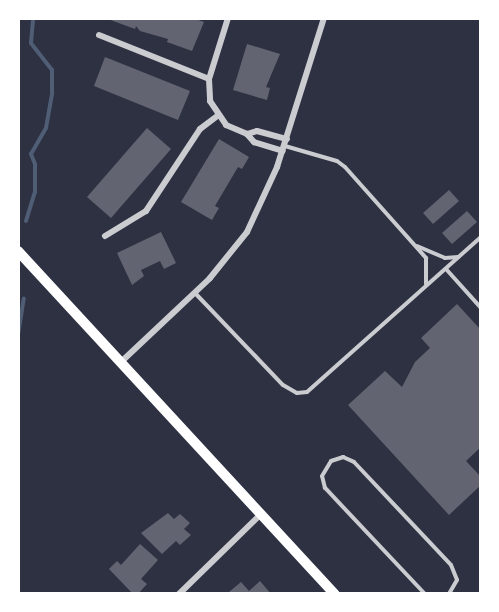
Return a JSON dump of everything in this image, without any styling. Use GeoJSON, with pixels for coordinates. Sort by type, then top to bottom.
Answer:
{"type":"FeatureCollection","features":[{"type":"Feature","properties":{"kind":"main road"},"geometry":{"type":"LineString","coordinates":[[18,250],[335,594]]}},
{"type":"Feature","properties":{"kind":"street"},"geometry":{"type":"LineString","coordinates":[[228,18],[209,79],[210,101],[218,116],[247,134],[254,142],[285,145]]}},
{"type":"Feature","properties":{"kind":"street"},"geometry":{"type":"LineString","coordinates":[[121,362],[195,293],[247,232],[285,145],[324,18]]}},
{"type":"Feature","properties":{"kind":"street"},"geometry":{"type":"LineString","coordinates":[[99,35],[209,79]]}},
{"type":"Feature","properties":{"kind":"street"},"geometry":{"type":"LineString","coordinates":[[105,236],[146,211],[200,129],[218,116]]}},
{"type":"Feature","properties":{"kind":"street"},"geometry":{"type":"LineString","coordinates":[[247,134],[257,131],[285,145]]}},
{"type":"Feature","properties":{"kind":"street"},"geometry":{"type":"LineString","coordinates":[[179,594],[261,514]]}},
{"type":"Feature","properties":{"kind":"lane"},"geometry":{"type":"LineString","coordinates":[[285,145],[337,161],[345,167],[417,246],[428,265],[424,287]]}},
{"type":"Feature","properties":{"kind":"lane"},"geometry":{"type":"LineString","coordinates":[[195,293],[282,385],[297,393],[315,388],[481,237]]}},
{"type":"Feature","properties":{"kind":"lane"},"geometry":{"type":"LineString","coordinates":[[417,246],[445,258],[459,257]]}},
{"type":"Feature","properties":{"kind":"lane"},"geometry":{"type":"LineString","coordinates":[[446,268],[481,308]]}},
{"type":"Feature","properties":{"kind":"lane"},"geometry":{"type":"LineString","coordinates":[[424,594],[325,488],[322,476],[331,460],[343,457],[354,462],[451,565],[457,580],[449,594]]}},
{"type":"Feature","properties":{"kind":"building"},"geometry":{"type":"Polygon","coordinates":[[[105,18],[193,18],[204,22],[192,51],[167,42],[168,39],[140,31],[136,26],[135,29],[105,18]]]}},
{"type":"Feature","properties":{"kind":"building"},"geometry":{"type":"Polygon","coordinates":[[[247,44],[280,54],[266,87],[270,88],[267,100],[233,90],[247,44]]]}},
{"type":"Feature","properties":{"kind":"building"},"geometry":{"type":"Polygon","coordinates":[[[105,57],[190,91],[178,120],[94,86],[105,57]]]}},
{"type":"Feature","properties":{"kind":"building"},"geometry":{"type":"Polygon","coordinates":[[[147,128],[171,149],[111,218],[87,197],[147,128]]]}},
{"type":"Feature","properties":{"kind":"building"},"geometry":{"type":"Polygon","coordinates":[[[219,139],[249,157],[242,169],[238,167],[215,206],[219,208],[212,220],[181,202],[219,139]]]}},
{"type":"Feature","properties":{"kind":"building"},"geometry":{"type":"Polygon","coordinates":[[[449,190],[459,201],[433,224],[423,213],[449,190]]]}},
{"type":"Feature","properties":{"kind":"building"},"geometry":{"type":"Polygon","coordinates":[[[467,211],[477,222],[452,244],[442,233],[467,211]]]}},
{"type":"Feature","properties":{"kind":"building"},"geometry":{"type":"Polygon","coordinates":[[[161,232],[176,263],[164,269],[160,261],[141,270],[144,276],[132,285],[117,253],[161,232]]]}},
{"type":"Feature","properties":{"kind":"building"},"geometry":{"type":"Polygon","coordinates":[[[457,304],[481,330],[481,447],[466,461],[481,477],[481,485],[449,515],[348,405],[385,371],[402,387],[415,362],[430,348],[421,338],[457,304]]]}},
{"type":"Feature","properties":{"kind":"building"},"geometry":{"type":"Polygon","coordinates":[[[168,513],[174,519],[180,514],[190,523],[184,529],[191,535],[180,545],[176,541],[162,554],[141,533],[168,513]]]}},
{"type":"Feature","properties":{"kind":"building"},"geometry":{"type":"Polygon","coordinates":[[[140,544],[158,560],[141,579],[147,584],[138,594],[133,594],[109,569],[117,561],[121,565],[140,544]]]}},
{"type":"Feature","properties":{"kind":"building"},"geometry":{"type":"Polygon","coordinates":[[[260,581],[271,594],[229,592],[241,582],[249,591],[260,581]]]}},
{"type":"Feature","properties":{"kind":"waterway"},"geometry":{"type":"LineString","coordinates":[[26,221],[35,192],[35,164],[31,154],[46,128],[52,93],[52,70],[31,43],[33,18]]}},
{"type":"Feature","properties":{"kind":"waterway"},"geometry":{"type":"LineString","coordinates":[[18,335],[24,298]]}}]}
